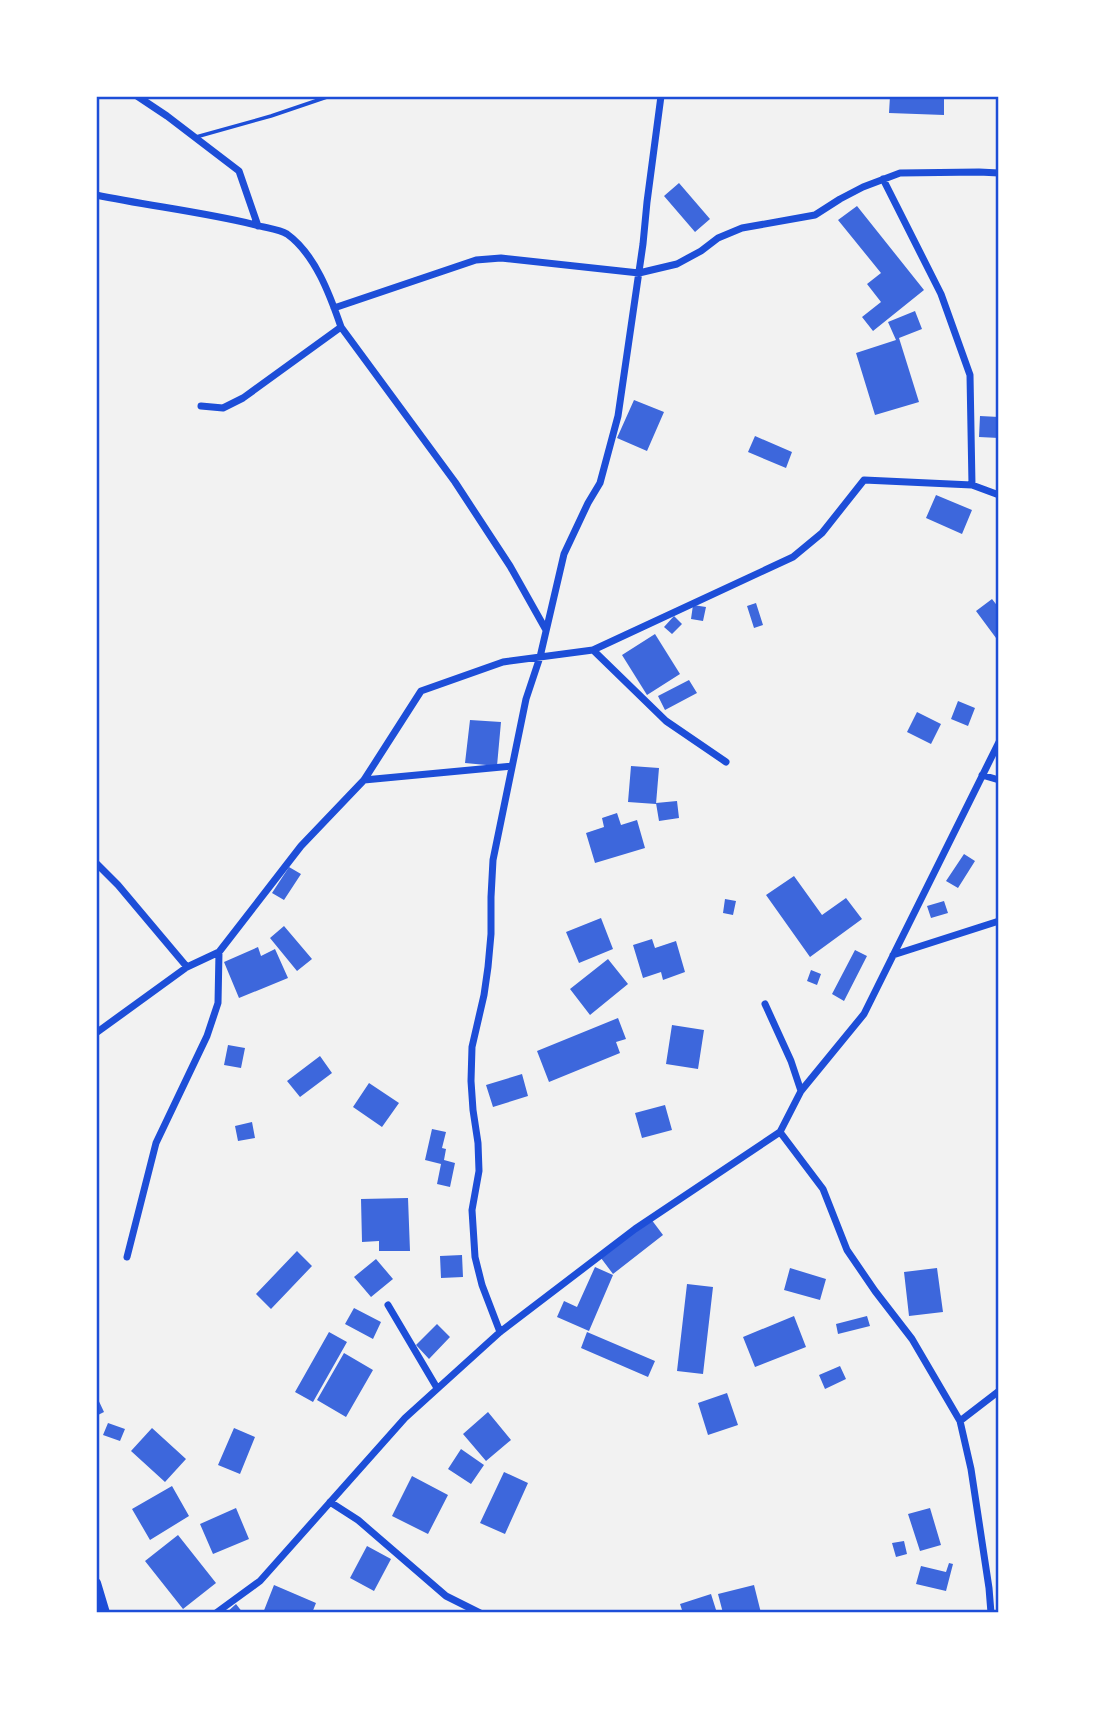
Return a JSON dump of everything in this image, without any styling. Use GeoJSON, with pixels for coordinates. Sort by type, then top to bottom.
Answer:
{"type":"FeatureCollection","features":[{"type":"Feature","properties":{"kind":"main road"},"geometry":{"type":"LineString","coordinates":[[96,1584],[105,1613]]}},
{"type":"Feature","properties":{"kind":"street"},"geometry":{"type":"LineString","coordinates":[[137,96],[239,171],[258,226]]}},
{"type":"Feature","properties":{"kind":"street"},"geometry":{"type":"LineString","coordinates":[[500,1332],[482,1285],[475,1257],[472,1210],[479,1171],[472,1090],[472,1047],[488,967],[493,860],[526,699],[540,657],[564,554],[600,483],[618,416],[661,96]]}},
{"type":"Feature","properties":{"kind":"street"},"geometry":{"type":"LineString","coordinates":[[334,308],[476,260],[501,258],[639,273],[677,264],[718,238],[742,228],[815,215],[840,199],[900,173],[999,173]]}},
{"type":"Feature","properties":{"kind":"street"},"geometry":{"type":"LineString","coordinates":[[883,179],[941,294],[970,375],[972,485]]}},
{"type":"Feature","properties":{"kind":"street"},"geometry":{"type":"LineString","coordinates":[[96,195],[234,220],[285,233],[309,255],[341,327],[455,482],[510,566],[546,630]]}},
{"type":"Feature","properties":{"kind":"street"},"geometry":{"type":"LineString","coordinates":[[201,406],[223,408],[243,398],[341,327]]}},
{"type":"Feature","properties":{"kind":"street"},"geometry":{"type":"LineString","coordinates":[[96,1033],[187,967],[219,952],[301,846],[364,780],[421,691],[503,662],[593,650],[793,557],[822,533],[864,481],[972,485],[999,495]]}},
{"type":"Feature","properties":{"kind":"street"},"geometry":{"type":"LineString","coordinates":[[593,650],[666,720],[726,762]]}},
{"type":"Feature","properties":{"kind":"street"},"geometry":{"type":"LineString","coordinates":[[216,1613],[260,1581],[405,1418],[500,1332],[635,1230],[780,1132],[801,1091],[864,1014],[999,742]]}},
{"type":"Feature","properties":{"kind":"street"},"geometry":{"type":"LineString","coordinates":[[364,780],[512,766]]}},
{"type":"Feature","properties":{"kind":"street"},"geometry":{"type":"LineString","coordinates":[[982,775],[999,780]]}},
{"type":"Feature","properties":{"kind":"street"},"geometry":{"type":"LineString","coordinates":[[96,863],[187,967]]}},
{"type":"Feature","properties":{"kind":"street"},"geometry":{"type":"LineString","coordinates":[[893,956],[999,921]]}},
{"type":"Feature","properties":{"kind":"street"},"geometry":{"type":"LineString","coordinates":[[127,1257],[156,1143],[207,1037],[218,1003],[219,952]]}},
{"type":"Feature","properties":{"kind":"street"},"geometry":{"type":"LineString","coordinates":[[765,1004],[791,1061],[801,1091]]}},
{"type":"Feature","properties":{"kind":"street"},"geometry":{"type":"LineString","coordinates":[[780,1132],[823,1189],[847,1250],[912,1339],[960,1421],[971,1469],[991,1613]]}},
{"type":"Feature","properties":{"kind":"street"},"geometry":{"type":"LineString","coordinates":[[388,1305],[437,1388]]}},
{"type":"Feature","properties":{"kind":"street"},"geometry":{"type":"LineString","coordinates":[[960,1421],[999,1391]]}},
{"type":"Feature","properties":{"kind":"street"},"geometry":{"type":"LineString","coordinates":[[330,1502],[358,1520],[446,1596],[480,1613]]}},
{"type":"Feature","properties":{"kind":"lane"},"geometry":{"type":"LineString","coordinates":[[194,137],[271,116],[330,96]]}},
{"type":"Feature","properties":{"kind":"building"},"geometry":{"type":"Polygon","coordinates":[[[890,96],[944,96],[944,115],[889,113],[890,96]]]}},
{"type":"Feature","properties":{"kind":"building"},"geometry":{"type":"Polygon","coordinates":[[[679,183],[710,219],[695,232],[664,196],[679,183]]]}},
{"type":"Feature","properties":{"kind":"building"},"geometry":{"type":"Polygon","coordinates":[[[857,206],[924,290],[873,331],[862,317],[881,302],[867,284],[881,273],[838,220],[857,206]]]}},
{"type":"Feature","properties":{"kind":"building"},"geometry":{"type":"Polygon","coordinates":[[[915,311],[922,329],[899,338],[919,402],[875,415],[856,353],[896,340],[888,322],[915,311]]]}},
{"type":"Feature","properties":{"kind":"building"},"geometry":{"type":"Polygon","coordinates":[[[634,400],[664,412],[647,451],[617,438],[634,400]]]}},
{"type":"Feature","properties":{"kind":"building"},"geometry":{"type":"Polygon","coordinates":[[[980,416],[999,417],[999,438],[979,437],[980,416]]]}},
{"type":"Feature","properties":{"kind":"building"},"geometry":{"type":"Polygon","coordinates":[[[755,436],[792,452],[786,468],[748,452],[755,436]]]}},
{"type":"Feature","properties":{"kind":"building"},"geometry":{"type":"Polygon","coordinates":[[[936,495],[972,510],[962,534],[926,518],[936,495]]]}},
{"type":"Feature","properties":{"kind":"building"},"geometry":{"type":"Polygon","coordinates":[[[992,599],[999,608],[999,636],[996,638],[976,611],[992,599]]]}},
{"type":"Feature","properties":{"kind":"building"},"geometry":{"type":"Polygon","coordinates":[[[756,603],[763,625],[754,628],[747,606],[756,603]]]}},
{"type":"Feature","properties":{"kind":"building"},"geometry":{"type":"Polygon","coordinates":[[[693,605],[706,607],[703,621],[691,619],[693,605]]]}},
{"type":"Feature","properties":{"kind":"building"},"geometry":{"type":"Polygon","coordinates":[[[674,616],[682,624],[672,634],[664,627],[674,616]]]}},
{"type":"Feature","properties":{"kind":"building"},"geometry":{"type":"Polygon","coordinates":[[[655,634],[680,674],[647,695],[622,655],[655,634]]]}},
{"type":"Feature","properties":{"kind":"building"},"geometry":{"type":"Polygon","coordinates":[[[689,680],[697,693],[665,710],[658,696],[689,680]]]}},
{"type":"Feature","properties":{"kind":"building"},"geometry":{"type":"Polygon","coordinates":[[[958,701],[975,708],[968,726],[951,719],[958,701]]]}},
{"type":"Feature","properties":{"kind":"building"},"geometry":{"type":"Polygon","coordinates":[[[917,712],[941,724],[931,744],[907,732],[917,712]]]}},
{"type":"Feature","properties":{"kind":"building"},"geometry":{"type":"Polygon","coordinates":[[[470,720],[501,722],[497,766],[465,763],[470,720]]]}},
{"type":"Feature","properties":{"kind":"building"},"geometry":{"type":"Polygon","coordinates":[[[631,766],[659,768],[656,804],[628,802],[631,766]]]}},
{"type":"Feature","properties":{"kind":"building"},"geometry":{"type":"Polygon","coordinates":[[[677,801],[679,818],[659,821],[656,803],[677,801]]]}},
{"type":"Feature","properties":{"kind":"building"},"geometry":{"type":"Polygon","coordinates":[[[617,813],[621,825],[637,820],[645,848],[595,863],[586,833],[604,827],[602,818],[617,813]]]}},
{"type":"Feature","properties":{"kind":"building"},"geometry":{"type":"Polygon","coordinates":[[[964,854],[975,861],[958,888],[946,881],[964,854]]]}},
{"type":"Feature","properties":{"kind":"building"},"geometry":{"type":"Polygon","coordinates":[[[289,867],[301,874],[284,900],[272,893],[289,867]]]}},
{"type":"Feature","properties":{"kind":"building"},"geometry":{"type":"Polygon","coordinates":[[[794,876],[822,915],[846,898],[862,919],[810,957],[766,895],[794,876]]]}},
{"type":"Feature","properties":{"kind":"building"},"geometry":{"type":"Polygon","coordinates":[[[725,899],[736,901],[733,915],[723,913],[725,899]]]}},
{"type":"Feature","properties":{"kind":"building"},"geometry":{"type":"Polygon","coordinates":[[[944,901],[948,913],[931,918],[927,906],[944,901]]]}},
{"type":"Feature","properties":{"kind":"building"},"geometry":{"type":"Polygon","coordinates":[[[601,918],[613,949],[579,963],[566,932],[601,918]]]}},
{"type":"Feature","properties":{"kind":"building"},"geometry":{"type":"Polygon","coordinates":[[[284,926],[312,959],[297,971],[270,938],[284,926]]]}},
{"type":"Feature","properties":{"kind":"building"},"geometry":{"type":"Polygon","coordinates":[[[652,939],[655,948],[676,941],[685,972],[663,980],[661,972],[643,978],[633,945],[652,939]]]}},
{"type":"Feature","properties":{"kind":"building"},"geometry":{"type":"Polygon","coordinates":[[[258,947],[261,956],[275,949],[288,978],[239,998],[224,962],[258,947]]]}},
{"type":"Feature","properties":{"kind":"building"},"geometry":{"type":"Polygon","coordinates":[[[855,950],[867,956],[844,1001],[832,994],[855,950]]]}},
{"type":"Feature","properties":{"kind":"building"},"geometry":{"type":"Polygon","coordinates":[[[608,959],[628,984],[590,1015],[570,989],[608,959]]]}},
{"type":"Feature","properties":{"kind":"building"},"geometry":{"type":"Polygon","coordinates":[[[811,970],[821,974],[817,985],[807,981],[811,970]]]}},
{"type":"Feature","properties":{"kind":"building"},"geometry":{"type":"Polygon","coordinates":[[[618,1018],[626,1039],[616,1042],[620,1053],[549,1082],[537,1051],[618,1018]]]}},
{"type":"Feature","properties":{"kind":"building"},"geometry":{"type":"Polygon","coordinates":[[[672,1025],[704,1030],[698,1069],[666,1064],[672,1025]]]}},
{"type":"Feature","properties":{"kind":"building"},"geometry":{"type":"Polygon","coordinates":[[[228,1045],[245,1048],[241,1068],[224,1065],[228,1045]]]}},
{"type":"Feature","properties":{"kind":"building"},"geometry":{"type":"Polygon","coordinates":[[[320,1056],[332,1073],[300,1097],[287,1081],[320,1056]]]}},
{"type":"Feature","properties":{"kind":"building"},"geometry":{"type":"Polygon","coordinates":[[[522,1074],[528,1096],[493,1107],[486,1085],[522,1074]]]}},
{"type":"Feature","properties":{"kind":"building"},"geometry":{"type":"Polygon","coordinates":[[[369,1083],[399,1103],[382,1127],[353,1107],[369,1083]]]}},
{"type":"Feature","properties":{"kind":"building"},"geometry":{"type":"Polygon","coordinates":[[[665,1105],[672,1130],[642,1138],[635,1113],[665,1105]]]}},
{"type":"Feature","properties":{"kind":"building"},"geometry":{"type":"Polygon","coordinates":[[[252,1122],[255,1138],[238,1141],[235,1126],[252,1122]]]}},
{"type":"Feature","properties":{"kind":"building"},"geometry":{"type":"Polygon","coordinates":[[[432,1129],[446,1132],[442,1148],[446,1149],[444,1160],[455,1163],[450,1187],[437,1184],[441,1164],[425,1160],[432,1129]]]}},
{"type":"Feature","properties":{"kind":"building"},"geometry":{"type":"Polygon","coordinates":[[[408,1198],[410,1251],[379,1251],[379,1241],[362,1242],[361,1199],[408,1198]]]}},
{"type":"Feature","properties":{"kind":"building"},"geometry":{"type":"Polygon","coordinates":[[[651,1219],[663,1235],[613,1274],[601,1258],[651,1219]]]}},
{"type":"Feature","properties":{"kind":"building"},"geometry":{"type":"Polygon","coordinates":[[[297,1251],[312,1266],[271,1309],[256,1294],[297,1251]]]}},
{"type":"Feature","properties":{"kind":"building"},"geometry":{"type":"Polygon","coordinates":[[[462,1255],[463,1277],[441,1278],[440,1256],[462,1255]]]}},
{"type":"Feature","properties":{"kind":"building"},"geometry":{"type":"Polygon","coordinates":[[[376,1259],[393,1279],[371,1297],[354,1277],[376,1259]]]}},
{"type":"Feature","properties":{"kind":"building"},"geometry":{"type":"Polygon","coordinates":[[[595,1267],[613,1275],[589,1331],[557,1317],[564,1301],[577,1307],[595,1267]]]}},
{"type":"Feature","properties":{"kind":"building"},"geometry":{"type":"Polygon","coordinates":[[[790,1268],[826,1279],[820,1300],[784,1290],[790,1268]]]}},
{"type":"Feature","properties":{"kind":"building"},"geometry":{"type":"Polygon","coordinates":[[[937,1268],[943,1312],[909,1316],[904,1272],[937,1268]]]}},
{"type":"Feature","properties":{"kind":"building"},"geometry":{"type":"Polygon","coordinates":[[[687,1284],[713,1287],[703,1374],[677,1371],[687,1284]]]}},
{"type":"Feature","properties":{"kind":"building"},"geometry":{"type":"Polygon","coordinates":[[[354,1308],[381,1322],[373,1339],[345,1324],[354,1308]]]}},
{"type":"Feature","properties":{"kind":"building"},"geometry":{"type":"Polygon","coordinates":[[[794,1316],[806,1347],[755,1367],[743,1337],[794,1316]]]}},
{"type":"Feature","properties":{"kind":"building"},"geometry":{"type":"Polygon","coordinates":[[[867,1316],[870,1326],[838,1334],[836,1324],[867,1316]]]}},
{"type":"Feature","properties":{"kind":"building"},"geometry":{"type":"Polygon","coordinates":[[[437,1324],[450,1337],[429,1359],[416,1345],[437,1324]]]}},
{"type":"Feature","properties":{"kind":"building"},"geometry":{"type":"Polygon","coordinates":[[[329,1332],[347,1342],[313,1402],[295,1392],[329,1332]]]}},
{"type":"Feature","properties":{"kind":"building"},"geometry":{"type":"Polygon","coordinates":[[[587,1332],[655,1361],[648,1377],[581,1348],[587,1332]]]}},
{"type":"Feature","properties":{"kind":"building"},"geometry":{"type":"Polygon","coordinates":[[[344,1353],[373,1370],[346,1417],[317,1400],[344,1353]]]}},
{"type":"Feature","properties":{"kind":"building"},"geometry":{"type":"Polygon","coordinates":[[[840,1366],[846,1379],[825,1389],[819,1375],[840,1366]]]}},
{"type":"Feature","properties":{"kind":"building"},"geometry":{"type":"Polygon","coordinates":[[[727,1393],[738,1425],[708,1435],[698,1403],[727,1393]]]}},
{"type":"Feature","properties":{"kind":"building"},"geometry":{"type":"Polygon","coordinates":[[[96,1395],[104,1412],[96,1416],[96,1395]]]}},
{"type":"Feature","properties":{"kind":"building"},"geometry":{"type":"Polygon","coordinates":[[[488,1412],[511,1440],[486,1461],[463,1434],[488,1412]]]}},
{"type":"Feature","properties":{"kind":"building"},"geometry":{"type":"Polygon","coordinates":[[[108,1423],[125,1429],[120,1441],[103,1435],[108,1423]]]}},
{"type":"Feature","properties":{"kind":"building"},"geometry":{"type":"Polygon","coordinates":[[[152,1428],[186,1459],[165,1482],[131,1451],[152,1428]]]}},
{"type":"Feature","properties":{"kind":"building"},"geometry":{"type":"Polygon","coordinates":[[[234,1428],[255,1437],[240,1474],[218,1465],[234,1428]]]}},
{"type":"Feature","properties":{"kind":"building"},"geometry":{"type":"Polygon","coordinates":[[[461,1449],[484,1465],[471,1484],[448,1469],[461,1449]]]}},
{"type":"Feature","properties":{"kind":"building"},"geometry":{"type":"Polygon","coordinates":[[[504,1472],[528,1483],[505,1534],[480,1523],[504,1472]]]}},
{"type":"Feature","properties":{"kind":"building"},"geometry":{"type":"Polygon","coordinates":[[[412,1476],[448,1495],[428,1534],[392,1516],[412,1476]]]}},
{"type":"Feature","properties":{"kind":"building"},"geometry":{"type":"Polygon","coordinates":[[[172,1486],[189,1516],[150,1540],[132,1509],[172,1486]]]}},
{"type":"Feature","properties":{"kind":"building"},"geometry":{"type":"Polygon","coordinates":[[[236,1508],[249,1539],[213,1554],[200,1524],[236,1508]]]}},
{"type":"Feature","properties":{"kind":"building"},"geometry":{"type":"Polygon","coordinates":[[[930,1508],[941,1545],[920,1551],[908,1514],[930,1508]]]}},
{"type":"Feature","properties":{"kind":"building"},"geometry":{"type":"Polygon","coordinates":[[[178,1535],[216,1583],[183,1609],[145,1561],[178,1535]]]}},
{"type":"Feature","properties":{"kind":"building"},"geometry":{"type":"Polygon","coordinates":[[[904,1541],[907,1554],[896,1557],[892,1543],[904,1541]]]}},
{"type":"Feature","properties":{"kind":"building"},"geometry":{"type":"Polygon","coordinates":[[[367,1546],[391,1559],[374,1591],[350,1578],[367,1546]]]}},
{"type":"Feature","properties":{"kind":"building"},"geometry":{"type":"Polygon","coordinates":[[[949,1563],[953,1564],[946,1591],[916,1584],[921,1566],[946,1572],[949,1563]]]}},
{"type":"Feature","properties":{"kind":"building"},"geometry":{"type":"Polygon","coordinates":[[[274,1585],[316,1603],[312,1613],[263,1613],[274,1585]]]}},
{"type":"Feature","properties":{"kind":"building"},"geometry":{"type":"Polygon","coordinates":[[[754,1585],[761,1613],[723,1613],[718,1594],[754,1585]]]}},
{"type":"Feature","properties":{"kind":"building"},"geometry":{"type":"Polygon","coordinates":[[[711,1594],[717,1613],[683,1613],[680,1604],[711,1594]]]}},
{"type":"Feature","properties":{"kind":"building"},"geometry":{"type":"Polygon","coordinates":[[[236,1604],[243,1613],[226,1613],[236,1604]]]}}]}
